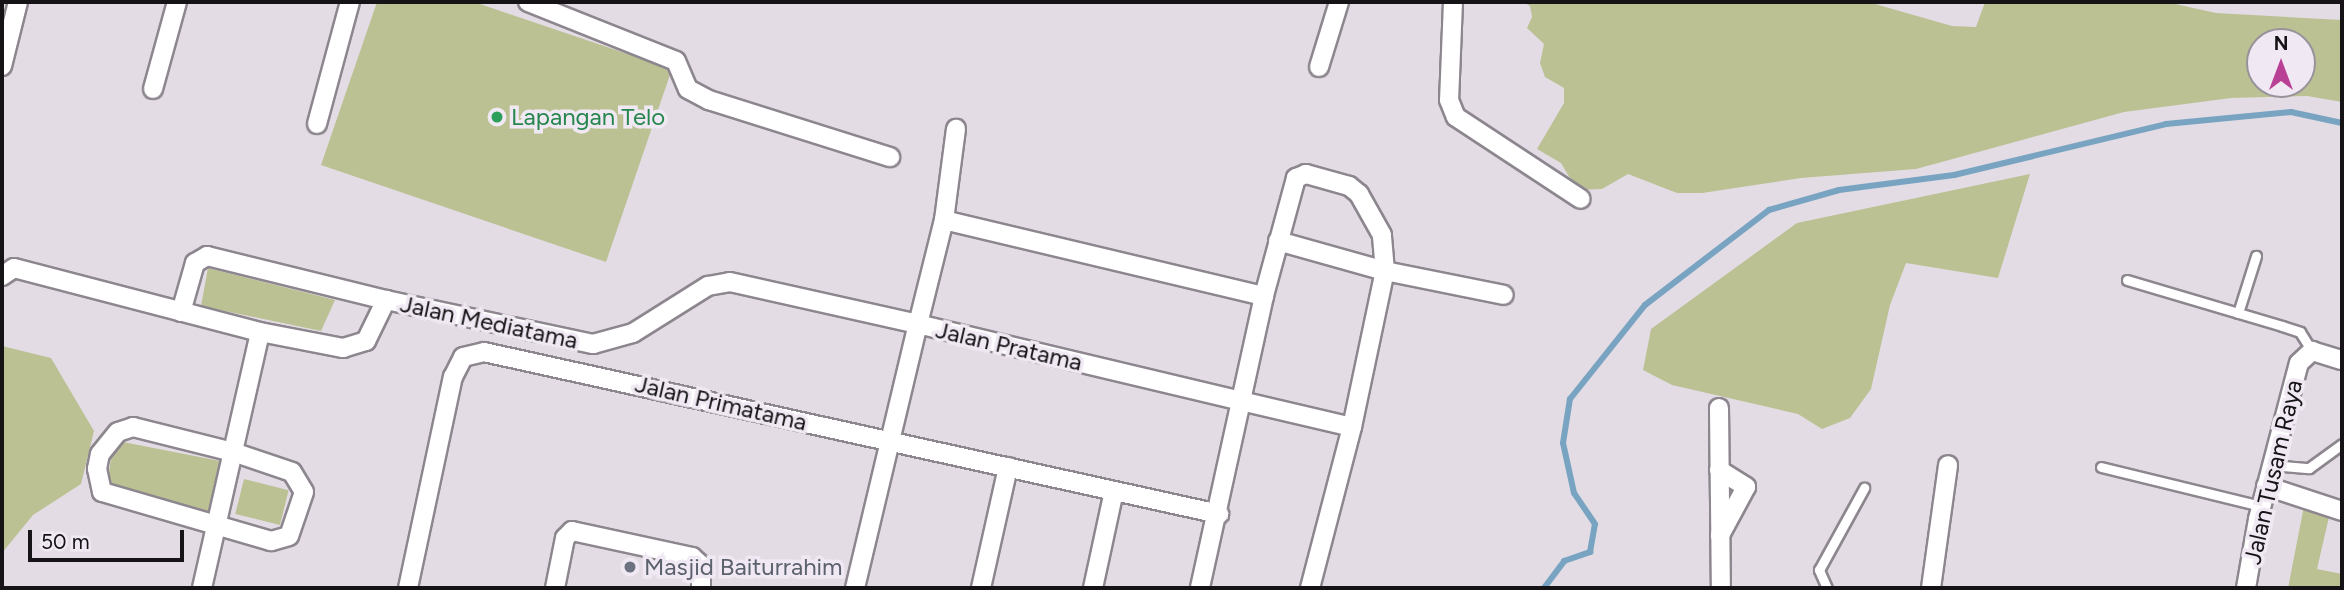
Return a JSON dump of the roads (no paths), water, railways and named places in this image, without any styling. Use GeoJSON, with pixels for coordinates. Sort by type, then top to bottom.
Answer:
{"type":"FeatureCollection","features":[{"type":"Feature","properties":{"kind":"street"},"geometry":{"type":"LineString","coordinates":[[2,66],[18,2]]}},
{"type":"Feature","properties":{"kind":"street"},"geometry":{"type":"LineString","coordinates":[[153,89],[177,2]]}},
{"type":"Feature","properties":{"kind":"street"},"geometry":{"type":"LineString","coordinates":[[317,124],[350,2]]}},
{"type":"Feature","properties":{"kind":"street"},"geometry":{"type":"LineString","coordinates":[[528,2],[676,61],[688,89],[709,100],[890,157]]}},
{"type":"Feature","properties":{"kind":"street"},"geometry":{"type":"LineString","coordinates":[[1319,67],[1339,2]]}},
{"type":"Feature","properties":{"kind":"street"},"geometry":{"type":"LineString","coordinates":[[1453,2],[1449,100],[1456,117],[1581,199]]}},
{"type":"Feature","properties":{"kind":"street"},"geometry":{"type":"LineString","coordinates":[[918,324],[944,220],[956,130]]}},
{"type":"Feature","properties":{"kind":"street"},"geometry":{"type":"LineString","coordinates":[[1200,588],[1219,514],[1241,401],[1278,241],[1296,178],[1306,174],[1349,186],[1359,194],[1382,235],[1385,271],[1352,427],[1310,588]]}},
{"type":"Feature","properties":{"kind":"street"},"geometry":{"type":"LineString","coordinates":[[944,220],[1264,296]]}},
{"type":"Feature","properties":{"kind":"street"},"geometry":{"type":"LineString","coordinates":[[1278,241],[1385,271],[1504,295]]}},
{"type":"Feature","properties":{"kind":"street","name":"Jalan Mediatama"},"geometry":{"type":"LineString","coordinates":[[181,312],[195,263],[207,256],[386,300],[593,344],[633,333],[708,286],[730,282],[918,324]]}},
{"type":"Feature","properties":{"kind":"street","name":"Jalan Mediatama"},"geometry":{"type":"LineString","coordinates":[[2,276],[14,268],[260,332],[350,348],[366,341],[386,300]]}},
{"type":"Feature","properties":{"kind":"street","name":"Jalan Pratama"},"geometry":{"type":"LineString","coordinates":[[855,588],[888,440],[918,324],[1352,427]]}},
{"type":"Feature","properties":{"kind":"street"},"geometry":{"type":"LineString","coordinates":[[202,588],[260,332]]}},
{"type":"Feature","properties":{"kind":"street","name":"Jalan Tusam Raya"},"geometry":{"type":"LineString","coordinates":[[2246,588],[2261,506],[2299,363],[2312,351],[2342,360]]}},
{"type":"Feature","properties":{"kind":"street","name":"Jalan Primatama"},"geometry":{"type":"LineString","coordinates":[[408,588],[453,377],[463,358],[471,354],[498,353],[1114,491]]}},
{"type":"Feature","properties":{"kind":"street"},"geometry":{"type":"LineString","coordinates":[[1719,408],[1721,588]]}},
{"type":"Feature","properties":{"kind":"street"},"geometry":{"type":"LineString","coordinates":[[133,427],[233,452],[292,472],[303,485],[303,497],[289,536],[279,542],[106,494],[100,487],[98,461],[111,437],[133,427]]}},
{"type":"Feature","properties":{"kind":"street"},"geometry":{"type":"LineString","coordinates":[[1931,588],[1948,465]]}},
{"type":"Feature","properties":{"kind":"street"},"geometry":{"type":"LineString","coordinates":[[981,588],[1008,467]]}},
{"type":"Feature","properties":{"kind":"street"},"geometry":{"type":"LineString","coordinates":[[1719,470],[1746,487],[1719,537]]}},
{"type":"Feature","properties":{"kind":"street"},"geometry":{"type":"LineString","coordinates":[[2266,486],[2342,511]]}},
{"type":"Feature","properties":{"kind":"street"},"geometry":{"type":"LineString","coordinates":[[1093,588],[1114,491],[1219,514]]}},
{"type":"Feature","properties":{"kind":"street"},"geometry":{"type":"LineString","coordinates":[[555,588],[565,538],[572,531],[692,557],[701,565],[701,588]]}},
{"type":"Feature","properties":{"kind":"lane"},"geometry":{"type":"LineString","coordinates":[[2238,313],[2256,256]]}},
{"type":"Feature","properties":{"kind":"lane"},"geometry":{"type":"LineString","coordinates":[[2126,280],[2300,332],[2312,351]]}},
{"type":"Feature","properties":{"kind":"lane"},"geometry":{"type":"LineString","coordinates":[[2271,465],[2309,468],[2342,444]]}},
{"type":"Feature","properties":{"kind":"lane"},"geometry":{"type":"LineString","coordinates":[[2101,467],[2261,506]]}},
{"type":"Feature","properties":{"kind":"lane"},"geometry":{"type":"LineString","coordinates":[[1826,588],[1819,570],[1864,488]]}},
{"type":"Feature","properties":{"kind":"waterway"},"geometry":{"type":"LineString","coordinates":[[1544,588],[1564,561],[1590,552],[1595,524],[1574,493],[1563,443],[1570,399],[1645,305],[1769,210],[1839,190],[1954,175],[2166,124],[2291,112],[2342,123]]}},
{"type":"Feature","properties":{"kind":"place","name":"Lapangan Telo"},"geometry":{"type":"Point","coordinates":[497,117]}},
{"type":"Feature","properties":{"kind":"place","name":"Masjid Baiturrahim"},"geometry":{"type":"Point","coordinates":[630,567]}}]}
